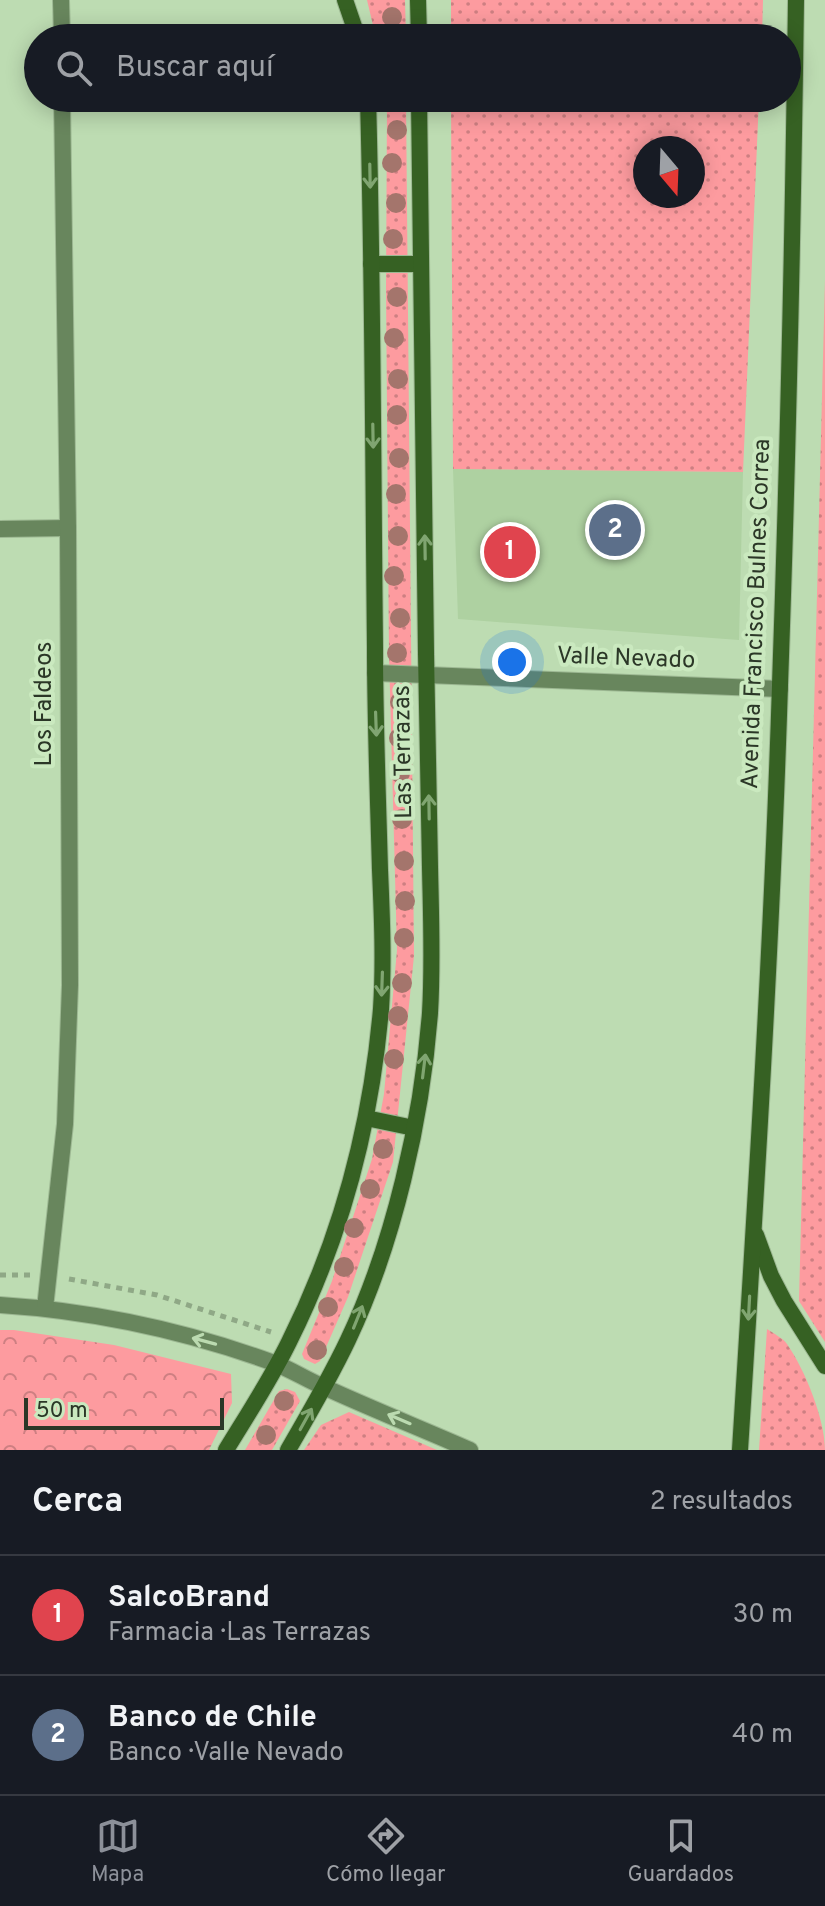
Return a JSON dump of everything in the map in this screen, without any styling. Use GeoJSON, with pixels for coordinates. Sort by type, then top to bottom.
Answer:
{"type":"FeatureCollection","features":[{"type":"Feature","properties":{"kind":"street"},"geometry":{"type":"LineString","coordinates":[[61,0],[62,24]]}},
{"type":"Feature","properties":{"kind":"street"},"geometry":{"type":"LineString","coordinates":[[345,0],[353,24]]}},
{"type":"Feature","properties":{"kind":"street"},"geometry":{"type":"LineString","coordinates":[[418,0],[419,24]]}},
{"type":"Feature","properties":{"kind":"street","name":"Avenida Francisco Bulnes Correa"},"geometry":{"type":"LineString","coordinates":[[796,0],[796,24]]}},
{"type":"Feature","properties":{"kind":"street","name":"Los Faldeos"},"geometry":{"type":"LineString","coordinates":[[45,1308],[65,1124],[70,985],[62,112]]}},
{"type":"Feature","properties":{"kind":"street","name":"Las Terrazas"},"geometry":{"type":"LineString","coordinates":[[226,1450],[278,1365],[315,1286],[336,1231],[366,1118],[381,1006],[383,950],[375,673],[368,112]]}},
{"type":"Feature","properties":{"kind":"street","name":"Las Terrazas"},"geometry":{"type":"LineString","coordinates":[[288,1450],[349,1338],[370,1287],[403,1182],[424,1070],[430,1012],[432,954],[419,112]]}},
{"type":"Feature","properties":{"kind":"street","name":"Avenida Francisco Bulnes Correa"},"geometry":{"type":"LineString","coordinates":[[740,1450],[754,1230],[780,689],[794,112]]}},
{"type":"Feature","properties":{"kind":"street"},"geometry":{"type":"LineString","coordinates":[[371,264],[421,264]]}},
{"type":"Feature","properties":{"kind":"street"},"geometry":{"type":"LineString","coordinates":[[0,529],[68,528]]}},
{"type":"Feature","properties":{"kind":"street","name":"Valle Nevado"},"geometry":{"type":"LineString","coordinates":[[375,673],[780,689]]}},
{"type":"Feature","properties":{"kind":"street"},"geometry":{"type":"LineString","coordinates":[[366,1118],[414,1128]]}},
{"type":"Feature","properties":{"kind":"street","name":"Avenida Francisco Bulnes Correa"},"geometry":{"type":"LineString","coordinates":[[754,1230],[784,1301],[825,1366]]}},
{"type":"Feature","properties":{"kind":"street"},"geometry":{"type":"LineString","coordinates":[[0,1305],[95,1315],[220,1345],[278,1365],[470,1450]]}},
{"type":"Feature","properties":{"kind":"path"},"geometry":{"type":"LineString","coordinates":[[0,1275],[49,1275],[157,1295],[291,1339]]}},
{"type":"Feature","properties":{"kind":"shaded area"},"geometry":{"type":"Polygon","coordinates":[[[453,469],[743,472],[739,640],[458,619],[453,469]]]}},
{"type":"Feature","properties":{"kind":"green space"},"geometry":{"type":"Polygon","coordinates":[[[367,0],[405,0],[406,24],[373,24],[367,0]]]}},
{"type":"Feature","properties":{"kind":"green space"},"geometry":{"type":"Polygon","coordinates":[[[451,0],[763,0],[762,24],[451,24],[451,0]]]}},
{"type":"Feature","properties":{"kind":"green space"},"geometry":{"type":"Polygon","coordinates":[[[387,112],[406,112],[414,956],[393,1162],[348,1297],[320,1361],[315,1364],[304,1359],[302,1354],[332,1281],[372,1159],[384,1094],[397,950],[389,655],[387,112]]]}},
{"type":"Feature","properties":{"kind":"green space"},"geometry":{"type":"Polygon","coordinates":[[[451,112],[758,112],[743,472],[453,469],[451,112]]]}},
{"type":"Feature","properties":{"kind":"green space"},"geometry":{"type":"Polygon","coordinates":[[[825,279],[825,1342],[799,1301],[825,279]]]}},
{"type":"Feature","properties":{"kind":"green space"},"geometry":{"type":"Polygon","coordinates":[[[767,1329],[785,1342],[801,1367],[818,1410],[825,1450],[759,1450],[767,1329]]]}},
{"type":"Feature","properties":{"kind":"green space"},"geometry":{"type":"Polygon","coordinates":[[[0,1330],[114,1345],[231,1374],[232,1403],[209,1450],[0,1450],[0,1330]]]}},
{"type":"Feature","properties":{"kind":"green space"},"geometry":{"type":"Polygon","coordinates":[[[287,1389],[295,1392],[300,1401],[272,1450],[245,1450],[279,1391],[287,1389]]]}},
{"type":"Feature","properties":{"kind":"green space"},"geometry":{"type":"Polygon","coordinates":[[[349,1412],[437,1450],[304,1450],[321,1425],[349,1412]]]}},
{"type":"Feature","properties":{"kind":"place","name":"Banco de Chile"},"geometry":{"type":"Point","coordinates":[615,530]}},
{"type":"Feature","properties":{"kind":"place","name":"SalcoBrand"},"geometry":{"type":"Point","coordinates":[510,552]}}]}
